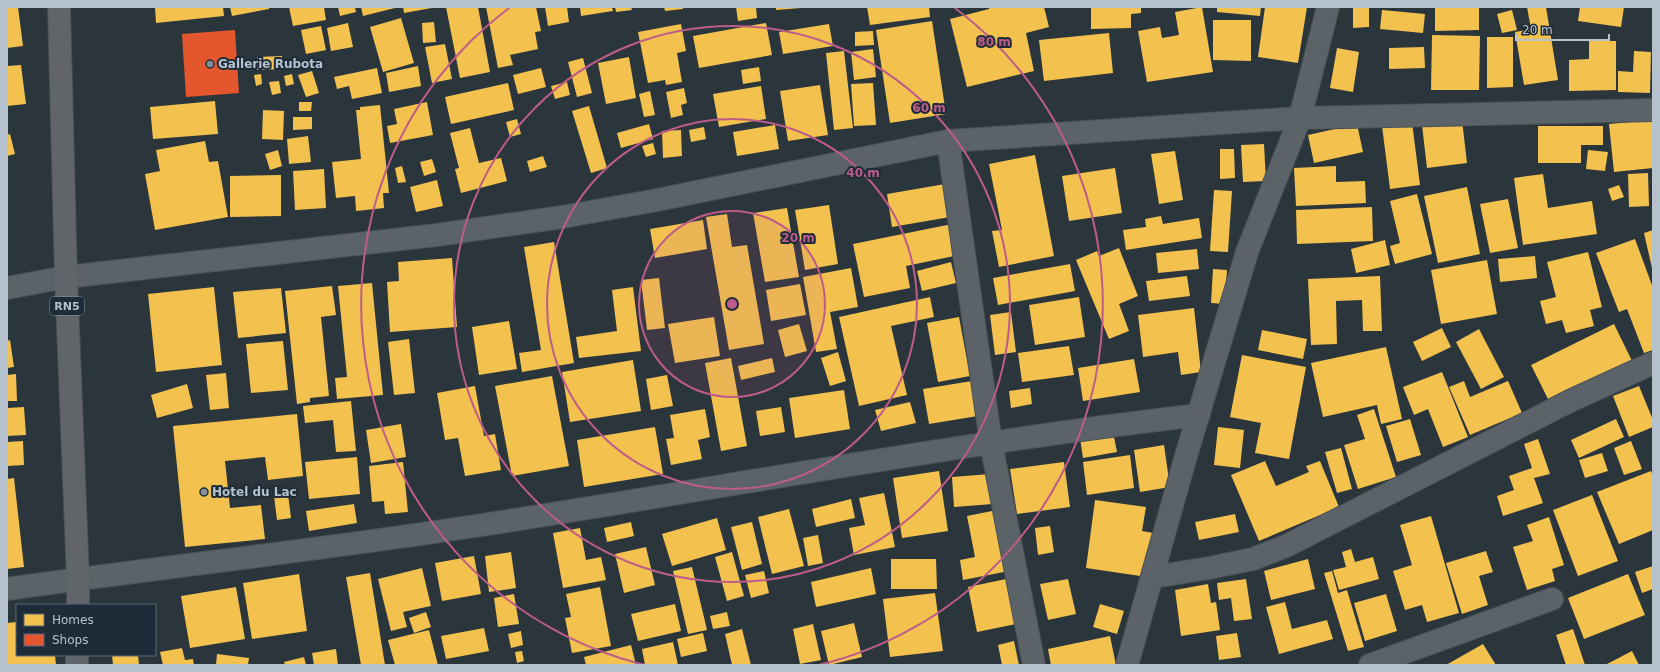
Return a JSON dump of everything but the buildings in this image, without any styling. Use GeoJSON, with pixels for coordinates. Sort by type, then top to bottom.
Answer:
{"type":"FeatureCollection","features":[{"type":"Feature","properties":{"kind":"highway","name":"RN5"},"geometry":{"type":"LineString","coordinates":[[60,7],[66,277],[78,604]]}},
{"type":"Feature","properties":{"kind":"street"},"geometry":{"type":"LineString","coordinates":[[1127,665],[1247,252],[1300,118],[1328,7]]}},
{"type":"Feature","properties":{"kind":"street"},"geometry":{"type":"LineString","coordinates":[[7,288],[66,277],[437,235],[554,218],[659,200],[948,141],[1300,118],[1653,110]]}},
{"type":"Feature","properties":{"kind":"street"},"geometry":{"type":"LineString","coordinates":[[948,141],[991,443],[1034,665]]}},
{"type":"Feature","properties":{"kind":"street"},"geometry":{"type":"LineString","coordinates":[[1153,577],[1253,559],[1286,546],[1570,400],[1653,363]]}},
{"type":"Feature","properties":{"kind":"street"},"geometry":{"type":"LineString","coordinates":[[7,589],[472,526],[991,443],[1199,415]]}},
{"type":"Feature","properties":{"kind":"street"},"geometry":{"type":"LineString","coordinates":[[1370,665],[1552,599]]}},
{"type":"Feature","properties":{"kind":"place","name":"Gallerie Rubota"},"geometry":{"type":"Point","coordinates":[210,64]}},
{"type":"Feature","properties":{"kind":"place","name":"Hotel du Lac"},"geometry":{"type":"Point","coordinates":[204,492]}}]}
